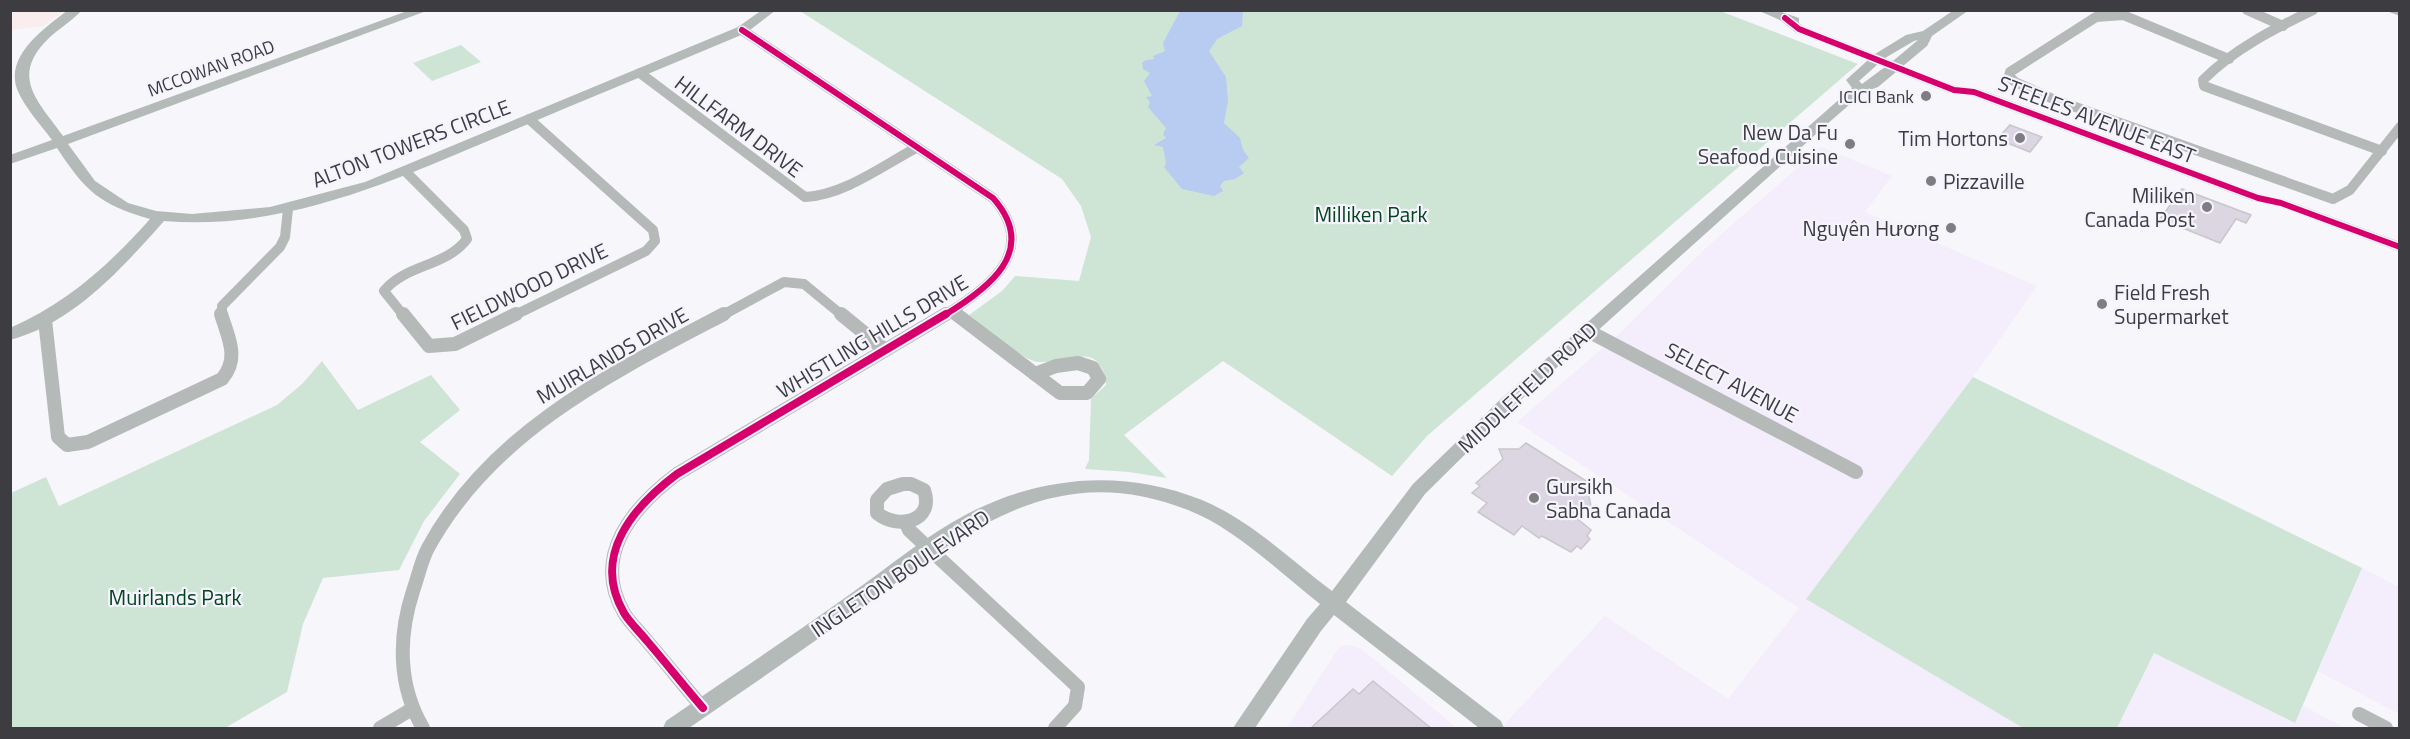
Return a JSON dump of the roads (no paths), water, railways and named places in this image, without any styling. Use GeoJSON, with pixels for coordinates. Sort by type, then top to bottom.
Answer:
{"type":"FeatureCollection","features":[{"type":"Feature","properties":{"kind":"main road","name":"ALTON TOWERS CIRCLE"},"geometry":{"type":"LineString","coordinates":[[76,10],[51,30],[29,54],[21,71],[22,86],[92,186],[102,195],[127,207],[160,216],[215,218],[288,209],[341,195],[405,171],[742,30],[770,10]]}},
{"type":"Feature","properties":{"kind":"main road","name":"MCCOWAN ROAD"},"geometry":{"type":"LineString","coordinates":[[10,160],[423,10]]}},
{"type":"Feature","properties":{"kind":"main road","name":"STEELES AVENUE EAST"},"geometry":{"type":"LineString","coordinates":[[1763,10],[1785,18],[1799,29],[1879,56],[1954,90],[1974,92],[2258,198],[2281,203],[2400,247]]}},
{"type":"Feature","properties":{"kind":"main road","name":"MIDDLEFIELD ROAD"},"geometry":{"type":"LineString","coordinates":[[1859,89],[1852,80],[1879,56],[1910,38],[1927,34],[1963,10]]}},
{"type":"Feature","properties":{"kind":"main road"},"geometry":{"type":"LineString","coordinates":[[2390,10],[2400,13]]}},
{"type":"Feature","properties":{"kind":"main road","name":"MIDDLEFIELD ROAD"},"geometry":{"type":"LineString","coordinates":[[1243,729],[1314,625],[1353,581],[1377,543],[1419,489],[1588,331],[1859,89],[1873,84],[1923,43],[1927,34]]}},
{"type":"Feature","properties":{"kind":"main road"},"geometry":{"type":"LineString","coordinates":[[14,57],[29,54]]}},
{"type":"Feature","properties":{"kind":"main road","name":"STEELES AVENUE EAST"},"geometry":{"type":"LineString","coordinates":[[2258,198],[2275,210],[2400,258]]}},
{"type":"Feature","properties":{"kind":"main road"},"geometry":{"type":"LineString","coordinates":[[10,335],[45,320],[103,279],[160,216]]}},
{"type":"Feature","properties":{"kind":"main road","name":"INGLETON BOULEVARD"},"geometry":{"type":"LineString","coordinates":[[674,729],[928,549],[977,517],[1029,495],[1077,486],[1142,488],[1192,503],[1227,521],[1494,729]]}},
{"type":"Feature","properties":{"kind":"street"},"geometry":{"type":"LineString","coordinates":[[2247,10],[2283,26]]}},
{"type":"Feature","properties":{"kind":"street"},"geometry":{"type":"LineString","coordinates":[[2313,10],[2229,59],[2209,73],[2203,80],[2204,86],[2382,151]]}},
{"type":"Feature","properties":{"kind":"street"},"geometry":{"type":"LineString","coordinates":[[2229,59],[2123,15],[2110,14],[2096,17],[2010,72],[2009,75],[2014,82],[2053,99],[2323,198],[2342,197],[2400,127]]}},
{"type":"Feature","properties":{"kind":"street","name":"WHISTLING HILLS DRIVE"},"geometry":{"type":"LineString","coordinates":[[703,708],[624,614],[616,597],[611,567],[621,534],[644,501],[661,485],[986,288],[1003,268],[1012,248],[1011,224],[1004,210],[993,198],[742,30]]}},
{"type":"Feature","properties":{"kind":"street","name":"HILLFARM DRIVE"},"geometry":{"type":"LineString","coordinates":[[640,73],[804,197],[813,198],[831,192],[916,148]]}},
{"type":"Feature","properties":{"kind":"street","name":"FIELDWOOD DRIVE"},"geometry":{"type":"LineString","coordinates":[[405,171],[464,230],[467,239],[459,249],[396,278],[384,291],[429,346],[455,344],[646,250],[655,241],[653,230],[530,119]]}},
{"type":"Feature","properties":{"kind":"street"},"geometry":{"type":"LineString","coordinates":[[45,320],[58,437],[67,444],[88,442],[211,386],[229,374],[234,361],[221,314],[222,306],[280,247],[285,237],[288,209]]}},
{"type":"Feature","properties":{"kind":"street","name":"MUIRLANDS DRIVE"},"geometry":{"type":"LineString","coordinates":[[423,729],[412,709],[403,651],[404,632],[419,570],[444,520],[470,485],[505,448],[529,428],[594,385],[784,282],[804,284],[885,350]]}},
{"type":"Feature","properties":{"kind":"street"},"geometry":{"type":"LineString","coordinates":[[951,311],[1034,374],[1066,395],[1087,393],[1099,379],[1093,368],[1076,362],[1051,366],[1034,374]]}},
{"type":"Feature","properties":{"kind":"street","name":"SELECT AVENUE"},"geometry":{"type":"LineString","coordinates":[[1588,331],[1856,472]]}},
{"type":"Feature","properties":{"kind":"street"},"geometry":{"type":"LineString","coordinates":[[906,523],[909,530],[928,549],[1078,687],[1079,699],[1071,715],[1055,729]]}},
{"type":"Feature","properties":{"kind":"street"},"geometry":{"type":"LineString","coordinates":[[380,729],[412,709]]}},
{"type":"Feature","properties":{"kind":"street"},"geometry":{"type":"LineString","coordinates":[[2359,714],[2386,729]]}},
{"type":"Feature","properties":{"kind":"water"},"geometry":{"type":"Polygon","coordinates":[[[1180,11],[1243,11],[1242,26],[1217,39],[1209,51],[1226,77],[1228,101],[1224,123],[1240,138],[1243,150],[1249,158],[1239,167],[1244,173],[1235,179],[1224,181],[1220,186],[1223,191],[1214,196],[1182,189],[1164,167],[1166,163],[1163,147],[1154,145],[1166,138],[1163,134],[1166,128],[1148,107],[1150,102],[1146,97],[1152,96],[1144,81],[1150,73],[1143,69],[1142,63],[1154,59],[1153,56],[1165,51],[1163,43],[1180,11]]]}},
{"type":"Feature","properties":{"kind":"place","name":"ICICI Bank"},"geometry":{"type":"Point","coordinates":[1926,96]}},
{"type":"Feature","properties":{"kind":"place","name":"Tim Hortons"},"geometry":{"type":"Point","coordinates":[2020,138]}},
{"type":"Feature","properties":{"kind":"place","name":"New Da Fu Seafood Cuisine"},"geometry":{"type":"Point","coordinates":[1850,144]}},
{"type":"Feature","properties":{"kind":"place","name":"Pizzaville"},"geometry":{"type":"Point","coordinates":[1931,181]}},
{"type":"Feature","properties":{"kind":"place","name":"Miliken Canada Post"},"geometry":{"type":"Point","coordinates":[2207,207]}},
{"type":"Feature","properties":{"kind":"place","name":"Nguyên Hương"},"geometry":{"type":"Point","coordinates":[1951,228]}},
{"type":"Feature","properties":{"kind":"place","name":"Field Fresh Supermarket"},"geometry":{"type":"Point","coordinates":[2102,304]}},
{"type":"Feature","properties":{"kind":"place","name":"Gursikh Sabha Canada"},"geometry":{"type":"Point","coordinates":[1534,498]}},
{"type":"Feature","properties":{"kind":"park label","name":"Milliken Park"},"geometry":{"type":"Point","coordinates":[1371,214]}},
{"type":"Feature","properties":{"kind":"park label","name":"Muirlands Park"},"geometry":{"type":"Point","coordinates":[175,597]}}]}
